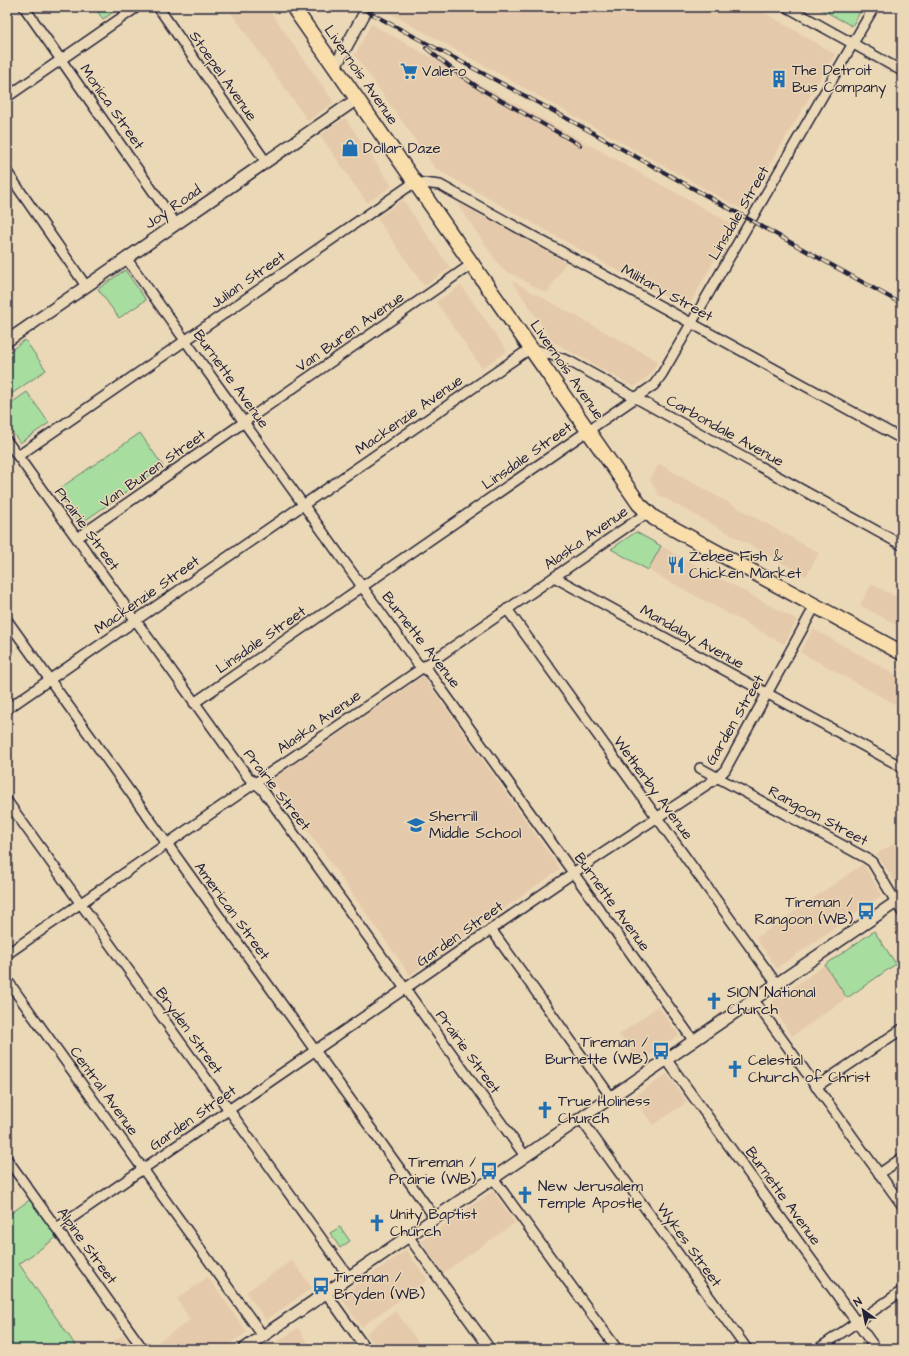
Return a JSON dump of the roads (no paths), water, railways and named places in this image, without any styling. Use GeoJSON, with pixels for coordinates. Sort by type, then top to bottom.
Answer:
{"type":"FeatureCollection","features":[{"type":"Feature","properties":{"kind":"main road","name":"Livernois Avenue"},"geometry":{"type":"LineString","coordinates":[[293,7],[630,491],[647,512],[654,518],[902,653]]}},
{"type":"Feature","properties":{"kind":"street","name":"Monica Street"},"geometry":{"type":"LineString","coordinates":[[24,7],[176,224]]}},
{"type":"Feature","properties":{"kind":"street"},"geometry":{"type":"LineString","coordinates":[[7,97],[137,7]]}},
{"type":"Feature","properties":{"kind":"street","name":"Stoepel Avenue"},"geometry":{"type":"LineString","coordinates":[[158,7],[266,162]]}},
{"type":"Feature","properties":{"kind":"street"},"geometry":{"type":"LineString","coordinates":[[335,67],[368,7]]}},
{"type":"Feature","properties":{"kind":"street"},"geometry":{"type":"LineString","coordinates":[[787,7],[902,71]]}},
{"type":"Feature","properties":{"kind":"street","name":"Linsdale Street"},"geometry":{"type":"LineString","coordinates":[[194,703],[654,385],[662,374],[874,7]]}},
{"type":"Feature","properties":{"kind":"street","name":"Joy Road"},"geometry":{"type":"LineString","coordinates":[[7,341],[357,99]]}},
{"type":"Feature","properties":{"kind":"street"},"geometry":{"type":"LineString","coordinates":[[7,172],[86,286]]}},
{"type":"Feature","properties":{"kind":"street","name":"Military Street"},"geometry":{"type":"LineString","coordinates":[[415,182],[440,185],[902,439]]}},
{"type":"Feature","properties":{"kind":"street","name":"Julian Street"},"geometry":{"type":"LineString","coordinates":[[18,456],[415,182]]}},
{"type":"Feature","properties":{"kind":"street","name":"Burnette Avenue"},"geometry":{"type":"LineString","coordinates":[[126,258],[417,662],[430,673],[693,1040]]}},
{"type":"Feature","properties":{"kind":"street","name":"Van Buren Avenue"},"geometry":{"type":"LineString","coordinates":[[244,422],[472,264]]}},
{"type":"Feature","properties":{"kind":"street","name":"Carbondale Avenue"},"geometry":{"type":"LineString","coordinates":[[531,348],[569,361],[902,545]]}},
{"type":"Feature","properties":{"kind":"street","name":"Mackenzie Avenue"},"geometry":{"type":"LineString","coordinates":[[304,505],[531,348]]}},
{"type":"Feature","properties":{"kind":"street","name":"Van Buren Street"},"geometry":{"type":"LineString","coordinates":[[77,538],[244,422]]}},
{"type":"Feature","properties":{"kind":"street","name":"Prairie Street"},"geometry":{"type":"LineString","coordinates":[[7,441],[248,777],[262,788],[525,1156]]}},
{"type":"Feature","properties":{"kind":"street","name":"Mackenzie Street"},"geometry":{"type":"LineString","coordinates":[[7,709],[304,505]]}},
{"type":"Feature","properties":{"kind":"street","name":"Alaska Avenue"},"geometry":{"type":"LineString","coordinates":[[7,954],[647,512]]}},
{"type":"Feature","properties":{"kind":"street","name":"Mandalay Avenue"},"geometry":{"type":"LineString","coordinates":[[554,577],[902,767]]}},
{"type":"Feature","properties":{"kind":"street","name":"Garden Street"},"geometry":{"type":"LineString","coordinates":[[57,1228],[573,872],[717,778],[725,770],[815,606]]}},
{"type":"Feature","properties":{"kind":"street","name":"Wetherby Avenue"},"geometry":{"type":"LineString","coordinates":[[507,609],[776,983]]}},
{"type":"Feature","properties":{"kind":"street","name":"American Street"},"geometry":{"type":"LineString","coordinates":[[7,620],[435,1218]]}},
{"type":"Feature","properties":{"kind":"street","name":"Rangoon Street"},"geometry":{"type":"LineString","coordinates":[[700,768],[872,862],[899,900],[902,912]]}},
{"type":"Feature","properties":{"kind":"street","name":"Bryden Street"},"geometry":{"type":"LineString","coordinates":[[7,801],[349,1277]]}},
{"type":"Feature","properties":{"kind":"street"},"geometry":{"type":"LineString","coordinates":[[244,1349],[899,900]]}},
{"type":"Feature","properties":{"kind":"street"},"geometry":{"type":"LineString","coordinates":[[491,929],[611,1097]]}},
{"type":"Feature","properties":{"kind":"street","name":"Central Avenue"},"geometry":{"type":"LineString","coordinates":[[7,980],[263,1336]]}},
{"type":"Feature","properties":{"kind":"street"},"geometry":{"type":"LineString","coordinates":[[753,999],[902,1205]]}},
{"type":"Feature","properties":{"kind":"street"},"geometry":{"type":"LineString","coordinates":[[816,1087],[902,1029]]}},
{"type":"Feature","properties":{"kind":"street","name":"Burnette Avenue"},"geometry":{"type":"LineString","coordinates":[[666,1059],[876,1349]]}},
{"type":"Feature","properties":{"kind":"street","name":"Wykes Street"},"geometry":{"type":"LineString","coordinates":[[580,1118],[747,1349]]}},
{"type":"Feature","properties":{"kind":"street"},"geometry":{"type":"LineString","coordinates":[[879,1174],[902,1158]]}},
{"type":"Feature","properties":{"kind":"street","name":"Alpine Street"},"geometry":{"type":"LineString","coordinates":[[7,1159],[143,1349]]}},
{"type":"Feature","properties":{"kind":"street"},"geometry":{"type":"LineString","coordinates":[[493,1178],[617,1349]]}},
{"type":"Feature","properties":{"kind":"street"},"geometry":{"type":"LineString","coordinates":[[408,1236],[490,1349]]}},
{"type":"Feature","properties":{"kind":"street"},"geometry":{"type":"LineString","coordinates":[[818,1349],[902,1291]]}},
{"type":"Feature","properties":{"kind":"street"},"geometry":{"type":"LineString","coordinates":[[326,1293],[366,1349]]}},
{"type":"Feature","properties":{"kind":"railway"},"geometry":{"type":"LineString","coordinates":[[359,7],[557,113],[902,304]]}},
{"type":"Feature","properties":{"kind":"railway"},"geometry":{"type":"LineString","coordinates":[[426,48],[479,88],[580,145]]}},
{"type":"Feature","properties":{"kind":"place","name":"Valero"},"geometry":{"type":"Point","coordinates":[409,71]}},
{"type":"Feature","properties":{"kind":"place","name":"The Detroit Bus Company"},"geometry":{"type":"Point","coordinates":[779,79]}},
{"type":"Feature","properties":{"kind":"place","name":"Dollar Daze"},"geometry":{"type":"Point","coordinates":[350,148]}},
{"type":"Feature","properties":{"kind":"place","name":"Zebee Fish & Chicken Market"},"geometry":{"type":"Point","coordinates":[676,565]}},
{"type":"Feature","properties":{"kind":"place","name":"Sherrill Middle School"},"geometry":{"type":"Point","coordinates":[416,825]}},
{"type":"Feature","properties":{"kind":"place","name":"Tireman / Rangoon (WB)"},"geometry":{"type":"Point","coordinates":[866,911]}},
{"type":"Feature","properties":{"kind":"place","name":"SION National Church"},"geometry":{"type":"Point","coordinates":[714,1001]}},
{"type":"Feature","properties":{"kind":"place","name":"Tireman / Burnette (WB)"},"geometry":{"type":"Point","coordinates":[661,1051]}},
{"type":"Feature","properties":{"kind":"place","name":"Celestial Church of Christ"},"geometry":{"type":"Point","coordinates":[735,1069]}},
{"type":"Feature","properties":{"kind":"place","name":"True Holiness Church"},"geometry":{"type":"Point","coordinates":[545,1110]}},
{"type":"Feature","properties":{"kind":"place","name":"Tireman / Prairie (WB)"},"geometry":{"type":"Point","coordinates":[489,1171]}},
{"type":"Feature","properties":{"kind":"place","name":"New Jerusalem Temple Apostle"},"geometry":{"type":"Point","coordinates":[525,1195]}},
{"type":"Feature","properties":{"kind":"place","name":"Unity Baptist Church"},"geometry":{"type":"Point","coordinates":[377,1223]}},
{"type":"Feature","properties":{"kind":"place","name":"Tireman / Bryden (WB)"},"geometry":{"type":"Point","coordinates":[321,1286]}}]}
